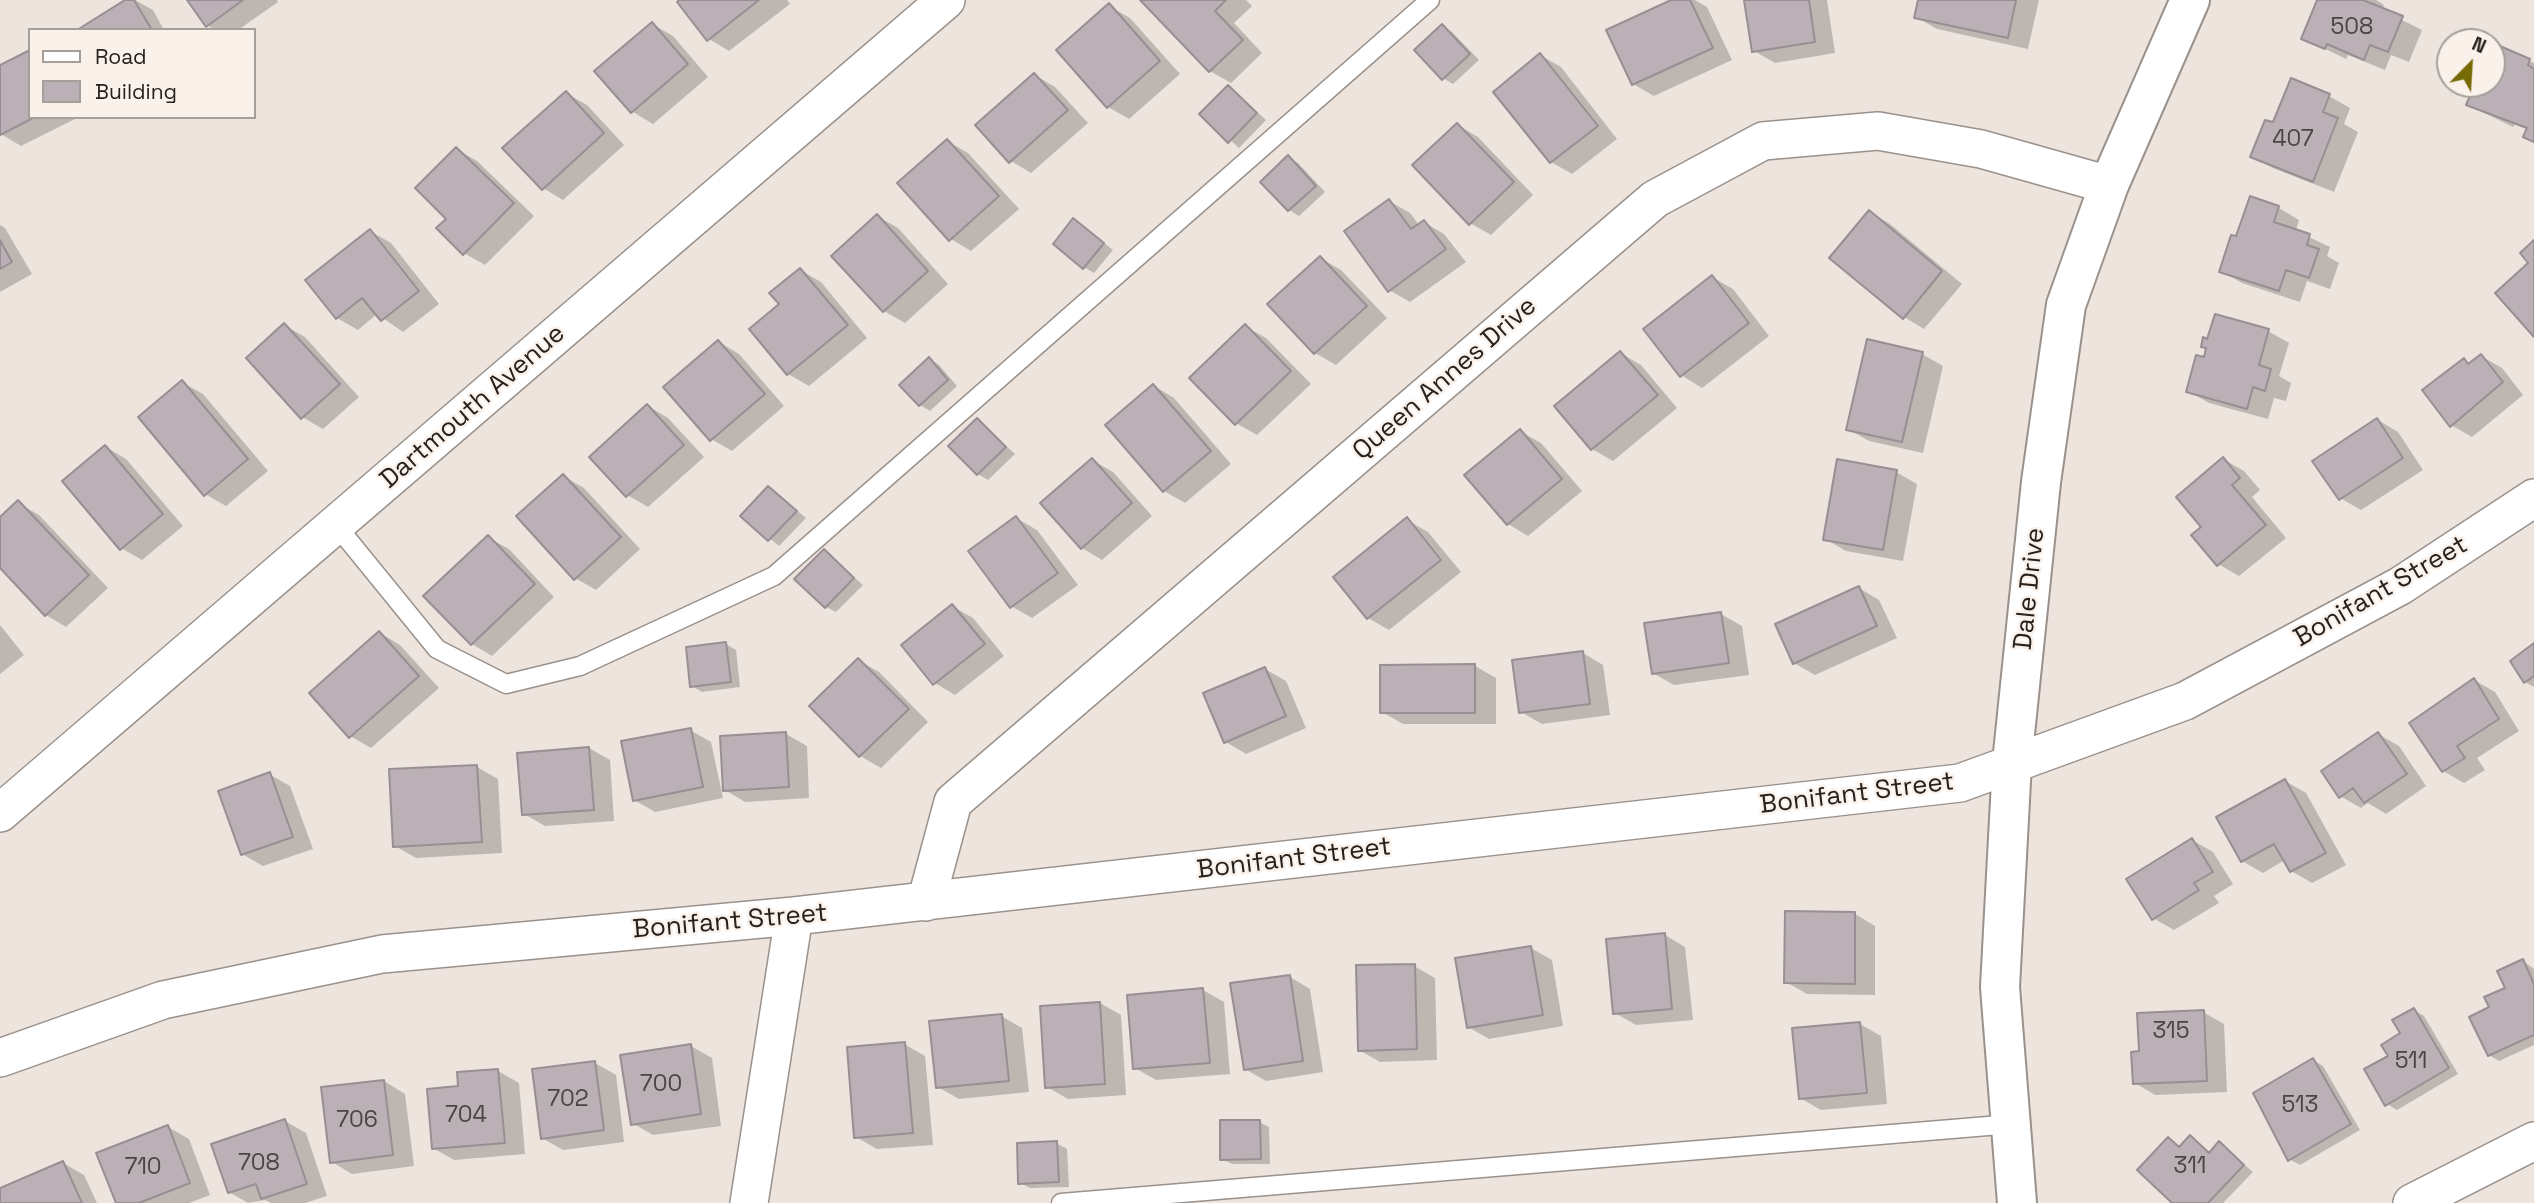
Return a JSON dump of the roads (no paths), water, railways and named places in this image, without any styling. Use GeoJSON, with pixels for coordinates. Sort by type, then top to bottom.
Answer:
{"type":"FeatureCollection","features":[{"type":"Feature","properties":{"kind":"street","name":"Dartmouth Avenue"},"geometry":{"type":"LineString","coordinates":[[0,813],[946,0]]}},
{"type":"Feature","properties":{"kind":"street","name":"Dale Drive"},"geometry":{"type":"LineString","coordinates":[[2017,1203],[2000,987],[2012,763],[2041,482],[2066,305],[2109,185],[2190,0]]}},
{"type":"Feature","properties":{"kind":"street","name":"Queen Annes Drive"},"geometry":{"type":"LineString","coordinates":[[926,902],[953,802],[1655,198],[1763,141],[1878,131],[1981,149],[2109,185]]}},
{"type":"Feature","properties":{"kind":"street","name":"Bonifant Street"},"geometry":{"type":"LineString","coordinates":[[0,1058],[163,1000],[382,954],[926,902],[1960,783],[2185,701],[2400,586],[2534,498]]}},
{"type":"Feature","properties":{"kind":"street"},"geometry":{"type":"LineString","coordinates":[[749,1203],[794,916]]}},
{"type":"Feature","properties":{"kind":"street"},"geometry":{"type":"LineString","coordinates":[[2412,1203],[2534,1141]]}},
{"type":"Feature","properties":{"kind":"lane"},"geometry":{"type":"LineString","coordinates":[[336,525],[437,649],[506,684],[580,666],[774,576],[1430,0]]}},
{"type":"Feature","properties":{"kind":"lane"},"geometry":{"type":"LineString","coordinates":[[1060,1203],[2012,1124]]}}]}
